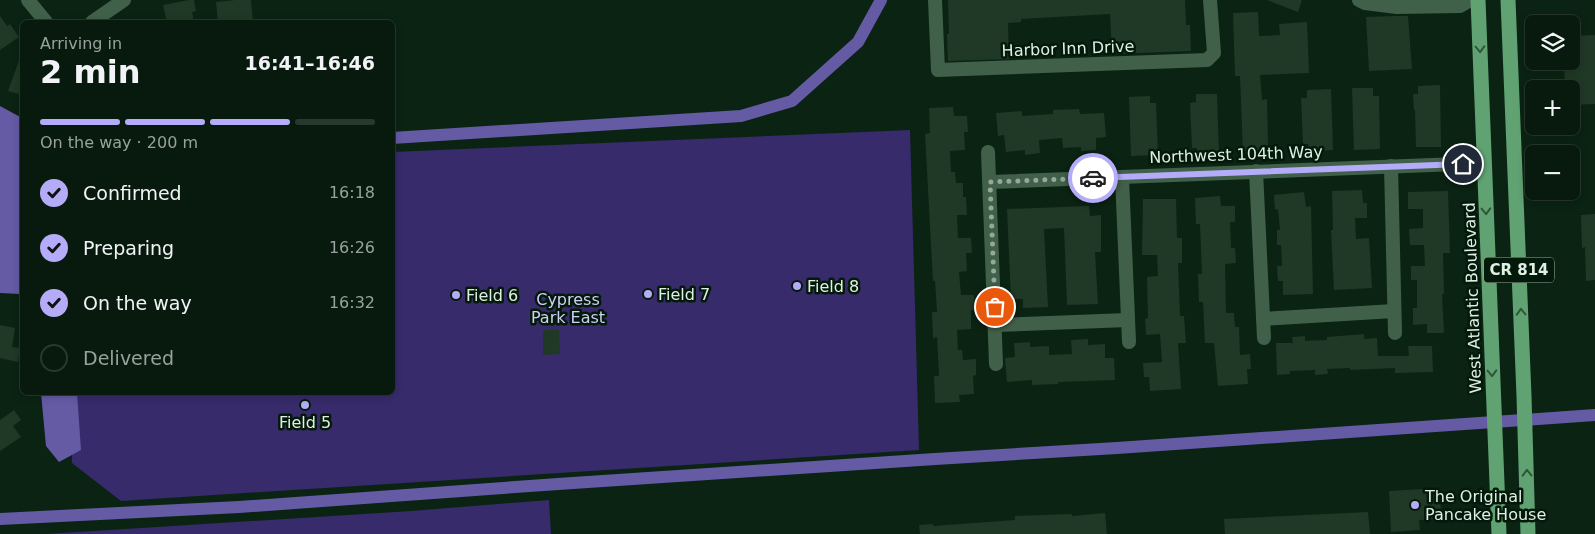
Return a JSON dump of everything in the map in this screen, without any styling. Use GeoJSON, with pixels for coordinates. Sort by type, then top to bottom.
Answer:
{"type":"FeatureCollection","features":[{"type":"Feature","properties":{"kind":"main road","name":"West Atlantic Boulevard"},"geometry":{"type":"LineString","coordinates":[[1478,0],[1499,534]]}},
{"type":"Feature","properties":{"kind":"main road","name":"CR 814"},"geometry":{"type":"LineString","coordinates":[[1508,0],[1528,534]]}},
{"type":"Feature","properties":{"kind":"street"},"geometry":{"type":"LineString","coordinates":[[28,0],[44,20]]}},
{"type":"Feature","properties":{"kind":"street"},"geometry":{"type":"LineString","coordinates":[[95,20],[124,0]]}},
{"type":"Feature","properties":{"kind":"street","name":"Harbor Inn Drive"},"geometry":{"type":"LineString","coordinates":[[935,0],[938,70],[1207,60],[1214,53],[1210,0]]}},
{"type":"Feature","properties":{"kind":"street"},"geometry":{"type":"LineString","coordinates":[[1359,0],[1365,3],[1397,7],[1420,3],[1460,6],[1470,0]]}},
{"type":"Feature","properties":{"kind":"street"},"geometry":{"type":"LineString","coordinates":[[988,152],[996,364]]}},
{"type":"Feature","properties":{"kind":"street","name":"Northwest 104th Way"},"geometry":{"type":"LineString","coordinates":[[990,182],[1484,163]]}},
{"type":"Feature","properties":{"kind":"street"},"geometry":{"type":"LineString","coordinates":[[1391,166],[1395,333]]}},
{"type":"Feature","properties":{"kind":"street"},"geometry":{"type":"LineString","coordinates":[[1256,171],[1264,338]]}},
{"type":"Feature","properties":{"kind":"street"},"geometry":{"type":"LineString","coordinates":[[1122,177],[1129,342]]}},
{"type":"Feature","properties":{"kind":"street"},"geometry":{"type":"LineString","coordinates":[[1263,318],[1394,311]]}},
{"type":"Feature","properties":{"kind":"street"},"geometry":{"type":"LineString","coordinates":[[995,324],[1128,320]]}},
{"type":"Feature","properties":{"kind":"green space","name":"Cypress Park East"},"geometry":{"type":"Polygon","coordinates":[[[910,130],[919,450],[121,501],[72,463],[72,395],[395,395],[395,152],[910,130]]]}},
{"type":"Feature","properties":{"kind":"green space"},"geometry":{"type":"Polygon","coordinates":[[[549,500],[551,534],[46,534],[411,511],[549,500]]]}},
{"type":"Feature","properties":{"kind":"shaded area"},"geometry":{"type":"Polygon","coordinates":[[[0,106],[20,117],[20,294],[0,293],[0,106]]]}},
{"type":"Feature","properties":{"kind":"shaded area"},"geometry":{"type":"Polygon","coordinates":[[[41,395],[77,395],[81,450],[59,462],[46,446],[41,395]]]}},
{"type":"Feature","properties":{"kind":"building"},"geometry":{"type":"Polygon","coordinates":[[[194,0],[196,11],[192,12],[194,20],[167,20],[163,5],[194,0]]]}},
{"type":"Feature","properties":{"kind":"building"},"geometry":{"type":"Polygon","coordinates":[[[251,0],[253,20],[218,20],[216,2],[251,0]]]}},
{"type":"Feature","properties":{"kind":"building"},"geometry":{"type":"Polygon","coordinates":[[[948,0],[1185,0],[1186,25],[1190,25],[1191,51],[1112,54],[1110,14],[1021,19],[1021,22],[1008,23],[1009,59],[948,61],[948,0]]]}},
{"type":"Feature","properties":{"kind":"building"},"geometry":{"type":"Polygon","coordinates":[[[1267,0],[1302,0],[1298,12],[1267,0]]]}},
{"type":"Feature","properties":{"kind":"building"},"geometry":{"type":"Polygon","coordinates":[[[1258,12],[1259,36],[1280,35],[1279,24],[1307,22],[1309,73],[1260,75],[1262,100],[1267,99],[1268,146],[1264,146],[1264,153],[1243,154],[1240,76],[1235,76],[1233,13],[1258,12]]]}},
{"type":"Feature","properties":{"kind":"building"},"geometry":{"type":"Polygon","coordinates":[[[0,16],[7,26],[10,24],[19,37],[0,50],[0,16]]]}},
{"type":"Feature","properties":{"kind":"building"},"geometry":{"type":"Polygon","coordinates":[[[1408,16],[1412,69],[1369,71],[1366,17],[1408,16]]]}},
{"type":"Feature","properties":{"kind":"building"},"geometry":{"type":"Polygon","coordinates":[[[1595,35],[1595,104],[1580,105],[1580,80],[1565,80],[1564,70],[1580,70],[1580,36],[1595,35]]]}},
{"type":"Feature","properties":{"kind":"building"},"geometry":{"type":"Polygon","coordinates":[[[20,58],[19,94],[8,91],[20,58]]]}},
{"type":"Feature","properties":{"kind":"building"},"geometry":{"type":"Polygon","coordinates":[[[1440,85],[1441,147],[1416,147],[1413,94],[1418,94],[1418,86],[1440,85]]]}},
{"type":"Feature","properties":{"kind":"building"},"geometry":{"type":"Polygon","coordinates":[[[1352,88],[1373,88],[1373,96],[1379,96],[1380,149],[1354,150],[1352,88]]]}},
{"type":"Feature","properties":{"kind":"building"},"geometry":{"type":"Polygon","coordinates":[[[1331,89],[1333,150],[1309,151],[1308,144],[1303,144],[1301,98],[1307,98],[1307,90],[1331,89]]]}},
{"type":"Feature","properties":{"kind":"building"},"geometry":{"type":"Polygon","coordinates":[[[1196,94],[1217,94],[1219,155],[1197,155],[1197,148],[1192,148],[1190,103],[1196,102],[1196,94]]]}},
{"type":"Feature","properties":{"kind":"building"},"geometry":{"type":"Polygon","coordinates":[[[1150,96],[1150,103],[1156,103],[1158,155],[1131,156],[1129,97],[1150,96]]]}},
{"type":"Feature","properties":{"kind":"building"},"geometry":{"type":"Polygon","coordinates":[[[953,107],[954,116],[967,116],[968,132],[964,132],[965,150],[950,151],[951,172],[955,172],[956,183],[963,183],[963,197],[966,197],[967,215],[957,215],[958,238],[971,238],[972,253],[966,253],[967,271],[959,272],[961,295],[974,295],[975,310],[971,310],[971,329],[957,330],[958,350],[962,350],[963,360],[976,359],[976,375],[973,376],[974,394],[959,395],[960,402],[935,403],[934,376],[939,376],[937,337],[933,338],[932,312],[937,312],[935,281],[933,281],[925,134],[930,133],[929,108],[953,107]]]}},
{"type":"Feature","properties":{"kind":"building"},"geometry":{"type":"Polygon","coordinates":[[[1079,109],[1080,114],[1104,113],[1106,137],[1096,138],[1096,150],[1081,151],[1081,147],[1063,148],[1062,138],[1039,140],[1040,153],[1025,155],[1025,150],[1006,152],[1004,135],[998,136],[996,113],[1022,111],[1022,116],[1053,114],[1053,110],[1079,109]]]}},
{"type":"Feature","properties":{"kind":"building"},"geometry":{"type":"Polygon","coordinates":[[[1362,190],[1363,203],[1367,203],[1367,218],[1355,218],[1356,239],[1369,238],[1372,288],[1334,290],[1331,230],[1333,230],[1332,191],[1362,190]]]}},
{"type":"Feature","properties":{"kind":"building"},"geometry":{"type":"Polygon","coordinates":[[[1448,191],[1450,253],[1443,253],[1444,294],[1442,294],[1444,333],[1427,333],[1427,324],[1413,325],[1413,308],[1417,308],[1417,280],[1411,280],[1411,266],[1425,266],[1424,245],[1410,245],[1409,229],[1423,228],[1423,209],[1408,209],[1408,192],[1448,191]]]}},
{"type":"Feature","properties":{"kind":"building"},"geometry":{"type":"Polygon","coordinates":[[[1304,192],[1306,207],[1311,206],[1313,294],[1283,295],[1283,281],[1278,281],[1277,266],[1282,266],[1281,245],[1277,245],[1277,230],[1280,230],[1278,209],[1275,210],[1274,195],[1304,192]]]}},
{"type":"Feature","properties":{"kind":"building"},"geometry":{"type":"Polygon","coordinates":[[[1220,196],[1221,206],[1235,206],[1235,222],[1230,222],[1231,248],[1235,248],[1236,263],[1225,264],[1226,313],[1234,313],[1235,327],[1239,327],[1240,355],[1250,354],[1251,369],[1247,369],[1248,384],[1218,386],[1214,343],[1205,343],[1203,302],[1199,302],[1198,274],[1202,274],[1200,224],[1196,224],[1195,198],[1220,196]]]}},
{"type":"Feature","properties":{"kind":"building"},"geometry":{"type":"Polygon","coordinates":[[[1143,199],[1176,199],[1177,238],[1182,238],[1182,263],[1178,263],[1180,316],[1184,316],[1186,343],[1178,343],[1181,389],[1150,391],[1149,377],[1144,377],[1143,363],[1162,362],[1160,334],[1146,335],[1145,319],[1148,318],[1147,277],[1158,276],[1157,255],[1142,255],[1143,199]]]}},
{"type":"Feature","properties":{"kind":"building"},"geometry":{"type":"Polygon","coordinates":[[[1089,206],[1090,216],[1101,215],[1101,252],[1095,252],[1098,304],[1067,305],[1064,228],[1044,229],[1048,307],[1023,308],[1023,299],[1011,299],[1007,209],[1089,206]]]}},
{"type":"Feature","properties":{"kind":"building"},"geometry":{"type":"Polygon","coordinates":[[[1595,214],[1595,280],[1586,281],[1585,247],[1582,248],[1581,215],[1595,214]]]}},
{"type":"Feature","properties":{"kind":"building"},"geometry":{"type":"Polygon","coordinates":[[[0,325],[15,328],[12,347],[20,348],[18,362],[0,358],[0,325]]]}},
{"type":"Feature","properties":{"kind":"building"},"geometry":{"type":"Polygon","coordinates":[[[543,330],[559,330],[560,354],[543,355],[543,330]]]}},
{"type":"Feature","properties":{"kind":"building"},"geometry":{"type":"Polygon","coordinates":[[[1364,334],[1364,339],[1377,338],[1378,356],[1409,356],[1408,346],[1432,346],[1433,372],[1395,373],[1395,368],[1350,370],[1350,368],[1327,369],[1328,374],[1315,375],[1315,370],[1290,371],[1290,374],[1277,375],[1276,343],[1293,343],[1292,337],[1305,336],[1305,341],[1327,340],[1327,337],[1364,334]]]}},
{"type":"Feature","properties":{"kind":"building"},"geometry":{"type":"Polygon","coordinates":[[[1088,339],[1088,345],[1105,344],[1105,358],[1114,358],[1115,380],[1032,385],[1032,380],[1007,382],[1005,358],[1015,357],[1014,343],[1030,342],[1030,347],[1049,346],[1049,355],[1072,354],[1071,340],[1088,339]]]}},
{"type":"Feature","properties":{"kind":"building"},"geometry":{"type":"Polygon","coordinates":[[[14,410],[21,420],[13,426],[21,437],[0,451],[0,420],[14,410]]]}},
{"type":"Feature","properties":{"kind":"building","name":"The Original Pancake House"},"geometry":{"type":"Polygon","coordinates":[[[1440,488],[1441,519],[1419,520],[1420,530],[1391,532],[1389,491],[1440,488]]]}},
{"type":"Feature","properties":{"kind":"building"},"geometry":{"type":"Polygon","coordinates":[[[1368,512],[1370,534],[1225,534],[1224,519],[1368,512]]]}},
{"type":"Feature","properties":{"kind":"building"},"geometry":{"type":"Polygon","coordinates":[[[1105,513],[1107,534],[920,534],[919,525],[933,524],[933,526],[1015,520],[1015,516],[1072,514],[1072,516],[1105,513]]]}},
{"type":"Feature","properties":{"kind":"waterway"},"geometry":{"type":"LineString","coordinates":[[395,138],[741,116],[792,101],[858,42],[881,0]]}},
{"type":"Feature","properties":{"kind":"waterway"},"geometry":{"type":"LineString","coordinates":[[0,519],[239,507],[1595,415]]}},
{"type":"Feature","properties":{"kind":"way so far"},"geometry":{"type":"LineString","coordinates":[[995,307],[990,182],[1093,178]]}},
{"type":"Feature","properties":{"kind":"place","name":"Field 8"},"geometry":{"type":"Point","coordinates":[797,286]}},
{"type":"Feature","properties":{"kind":"place","name":"Field 7"},"geometry":{"type":"Point","coordinates":[648,294]}},
{"type":"Feature","properties":{"kind":"place","name":"Field 6"},"geometry":{"type":"Point","coordinates":[456,295]}},
{"type":"Feature","properties":{"kind":"place","name":"Field 5"},"geometry":{"type":"Point","coordinates":[305,405]}},
{"type":"Feature","properties":{"kind":"place","name":"The Original Pancake House"},"geometry":{"type":"Point","coordinates":[1415,505]}},
{"type":"Feature","properties":{"kind":"route"},"geometry":{"type":"LineString","coordinates":[[1093,178],[1463,164]]}}]}
